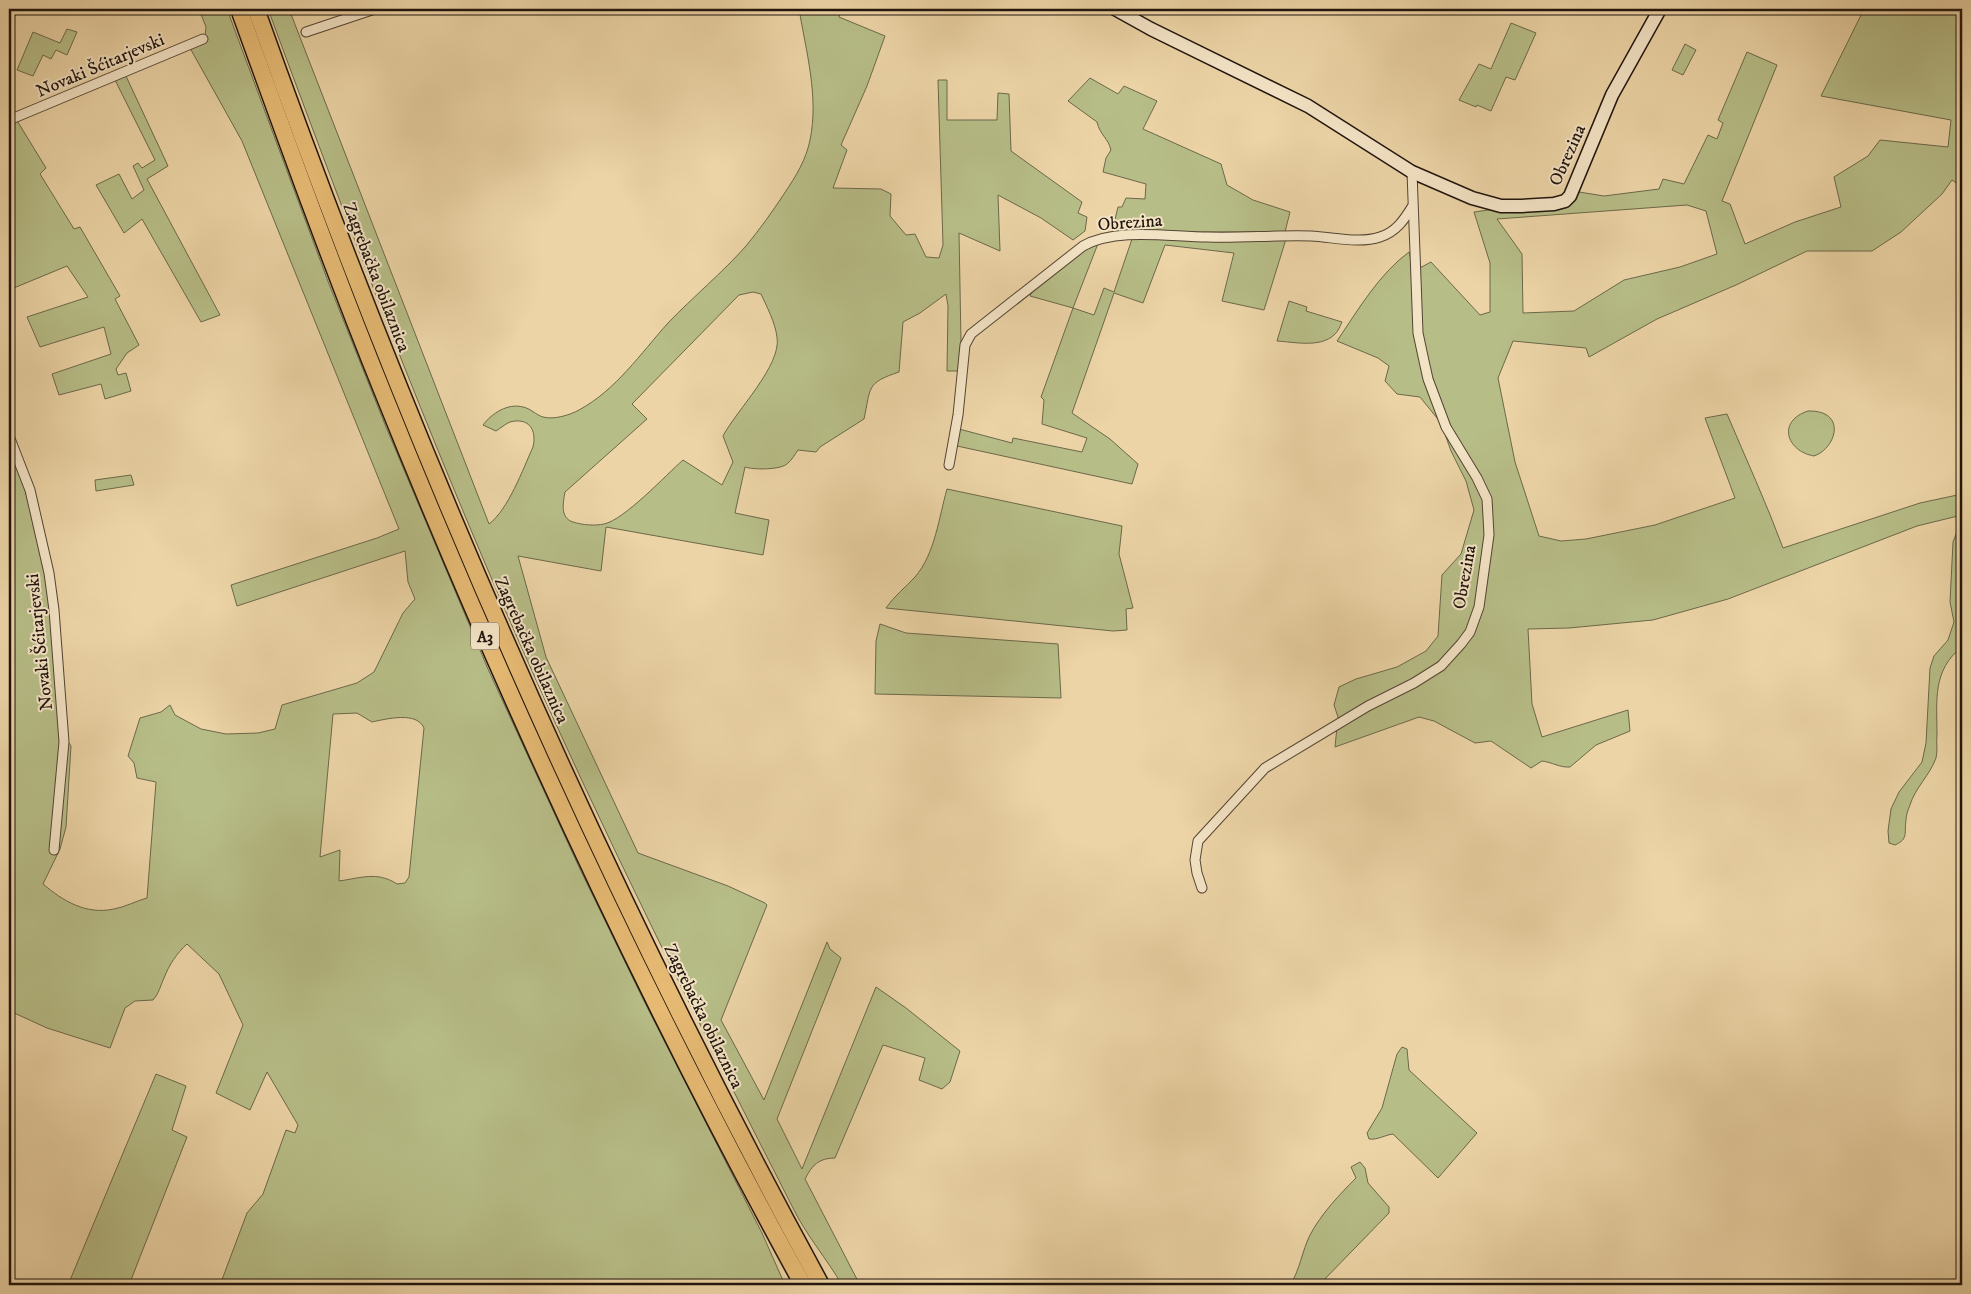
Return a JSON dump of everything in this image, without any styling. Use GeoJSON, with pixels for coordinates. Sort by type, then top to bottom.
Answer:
{"type":"FeatureCollection","features":[{"type":"Feature","properties":{"kind":"highway","name":"Zagrebačka obilaznica"},"geometry":{"type":"LineString","coordinates":[[239,9],[304,188],[381,389],[509,690],[648,987],[803,1285]]}},
{"type":"Feature","properties":{"kind":"highway","name":"Zagrebačka obilaznica"},"geometry":{"type":"LineString","coordinates":[[256,9],[319,182],[395,380],[457,531],[524,684],[666,987],[724,1102],[822,1285]]}},
{"type":"Feature","properties":{"kind":"street"},"geometry":{"type":"LineString","coordinates":[[306,32],[374,9]]}},
{"type":"Feature","properties":{"kind":"street","name":"Obrezina"},"geometry":{"type":"LineString","coordinates":[[1116,9],[1151,29],[1308,106],[1412,172],[1488,203],[1521,206],[1554,204],[1565,201],[1574,189],[1612,95],[1660,9]]}},
{"type":"Feature","properties":{"kind":"street","name":"Novaki Šćitarjevski"},"geometry":{"type":"LineString","coordinates":[[9,120],[203,39]]}},
{"type":"Feature","properties":{"kind":"street","name":"Obrezina"},"geometry":{"type":"LineString","coordinates":[[1202,888],[1195,860],[1198,841],[1265,768],[1368,706],[1414,683],[1441,666],[1470,632],[1479,607],[1489,534],[1487,499],[1477,478],[1446,427],[1428,379],[1418,333],[1412,172]]}},
{"type":"Feature","properties":{"kind":"street","name":"Obrezina"},"geometry":{"type":"LineString","coordinates":[[949,465],[958,414],[967,340],[971,334],[1001,310],[1093,240],[1114,236],[1139,235],[1210,237],[1300,236],[1368,240],[1380,237],[1396,228],[1412,206]]}},
{"type":"Feature","properties":{"kind":"street","name":"Novaki Šćitarjevski"},"geometry":{"type":"LineString","coordinates":[[9,436],[30,490],[49,573],[54,610],[64,742],[54,850]]}},
{"type":"Feature","properties":{"kind":"green space"},"geometry":{"type":"Polygon","coordinates":[[[199,9],[227,9],[329,284],[386,427],[488,669],[579,867],[643,999],[762,1233],[785,1285],[753,1285],[749,1280],[751,1285],[220,1285],[247,1213],[263,1194],[286,1130],[295,1133],[298,1125],[267,1072],[250,1110],[216,1093],[243,1025],[219,974],[187,944],[171,964],[153,1000],[135,1001],[125,1008],[110,1048],[47,1028],[12,1012],[9,1014],[9,770],[14,739],[13,723],[9,708],[9,448],[33,517],[41,553],[53,626],[65,737],[71,746],[66,827],[60,849],[43,884],[59,896],[76,905],[94,910],[104,910],[118,908],[147,898],[156,782],[137,778],[134,763],[128,756],[140,718],[161,712],[170,705],[175,715],[201,729],[226,734],[258,733],[275,729],[282,705],[357,683],[374,672],[403,613],[415,599],[408,582],[405,551],[237,606],[231,585],[377,538],[399,529],[242,141],[190,48],[205,37],[206,27],[199,9]],[[357,713],[333,714],[320,857],[340,850],[339,881],[362,877],[376,877],[390,880],[397,884],[405,883],[409,877],[424,728],[415,719],[408,718],[393,718],[372,722],[357,713]]]}},
{"type":"Feature","properties":{"kind":"green space"},"geometry":{"type":"Polygon","coordinates":[[[268,9],[289,9],[489,524],[496,518],[509,499],[533,447],[534,435],[530,426],[522,421],[510,422],[496,431],[483,425],[496,413],[512,406],[526,408],[543,417],[552,418],[571,414],[605,392],[668,323],[746,246],[793,181],[803,161],[810,140],[813,107],[810,74],[799,9],[842,9],[839,17],[885,36],[867,86],[841,145],[847,150],[833,188],[881,189],[891,194],[890,216],[906,235],[915,234],[926,257],[939,258],[943,245],[938,80],[947,80],[947,120],[997,120],[998,93],[1009,94],[1011,151],[1082,202],[1078,213],[1087,217],[1085,231],[1073,240],[1041,218],[998,195],[1000,251],[959,233],[961,342],[959,371],[947,371],[948,306],[946,294],[920,313],[903,322],[899,372],[875,383],[869,393],[864,419],[820,447],[816,452],[798,450],[785,465],[768,469],[745,467],[735,513],[769,520],[763,555],[606,527],[601,571],[518,556],[546,657],[638,853],[728,886],[767,905],[721,1020],[764,1100],[827,942],[830,949],[841,958],[777,1119],[802,1169],[876,987],[960,1051],[950,1082],[942,1089],[919,1080],[925,1058],[883,1045],[835,1158],[825,1159],[817,1163],[805,1179],[860,1285],[842,1285],[798,1218],[687,998],[585,787],[520,644],[453,487],[358,249],[268,9]],[[753,292],[739,295],[632,404],[647,419],[565,492],[563,510],[569,520],[580,524],[593,525],[612,521],[633,506],[683,460],[722,485],[733,462],[723,436],[766,374],[777,348],[777,337],[771,315],[761,294],[753,292]]]}},
{"type":"Feature","properties":{"kind":"green space"},"geometry":{"type":"Polygon","coordinates":[[[1864,9],[1954,9],[1962,12],[1962,187],[1952,180],[1942,194],[1901,232],[1872,251],[1807,251],[1736,285],[1657,319],[1589,357],[1586,348],[1513,341],[1498,378],[1515,462],[1539,536],[1561,541],[1586,539],[1655,525],[1735,498],[1705,418],[1727,414],[1783,548],[1920,503],[1962,494],[1962,515],[1917,526],[1728,599],[1653,620],[1569,628],[1528,629],[1532,704],[1542,737],[1628,710],[1630,731],[1596,745],[1570,767],[1542,761],[1531,768],[1491,741],[1475,743],[1434,721],[1419,717],[1335,747],[1338,717],[1334,705],[1339,687],[1356,679],[1397,667],[1426,651],[1438,636],[1442,575],[1461,554],[1474,510],[1466,481],[1451,451],[1441,423],[1420,397],[1397,394],[1385,381],[1389,366],[1378,358],[1337,341],[1370,293],[1388,271],[1409,252],[1414,271],[1431,262],[1480,315],[1490,312],[1490,263],[1474,212],[1573,202],[1579,192],[1604,196],[1659,189],[1663,179],[1684,184],[1708,135],[1717,139],[1723,123],[1718,120],[1747,52],[1777,65],[1722,201],[1730,204],[1745,244],[1795,222],[1841,207],[1834,177],[1868,156],[1880,140],[1948,147],[1951,120],[1821,96],[1864,9]],[[1687,205],[1497,219],[1522,254],[1523,313],[1574,311],[1624,280],[1680,267],[1717,254],[1706,211],[1687,205]]]}},
{"type":"Feature","properties":{"kind":"green space"},"geometry":{"type":"Polygon","coordinates":[[[1511,23],[1536,33],[1515,80],[1506,77],[1491,111],[1459,100],[1479,64],[1491,69],[1511,23]]]}},
{"type":"Feature","properties":{"kind":"green space"},"geometry":{"type":"Polygon","coordinates":[[[67,29],[77,32],[67,55],[56,50],[51,59],[43,55],[33,76],[17,70],[33,32],[60,43],[67,29]]]}},
{"type":"Feature","properties":{"kind":"green space"},"geometry":{"type":"Polygon","coordinates":[[[1685,44],[1696,50],[1683,75],[1672,70],[1685,44]]]}},
{"type":"Feature","properties":{"kind":"green space"},"geometry":{"type":"Polygon","coordinates":[[[125,74],[168,166],[147,179],[220,315],[201,322],[142,219],[124,233],[96,185],[119,174],[132,199],[144,190],[133,166],[138,163],[142,168],[155,160],[114,78],[125,74]]]}},
{"type":"Feature","properties":{"kind":"green space"},"geometry":{"type":"Polygon","coordinates":[[[1090,78],[1118,94],[1124,86],[1157,101],[1143,129],[1221,164],[1227,185],[1253,200],[1290,212],[1285,232],[1112,232],[1118,207],[1122,207],[1126,198],[1145,199],[1146,184],[1103,172],[1106,158],[1111,150],[1108,142],[1097,122],[1068,101],[1090,78]]]}},
{"type":"Feature","properties":{"kind":"green space"},"geometry":{"type":"Polygon","coordinates":[[[16,119],[46,168],[40,174],[74,229],[80,227],[120,296],[115,299],[139,345],[127,353],[116,369],[118,375],[126,373],[131,391],[105,399],[101,384],[59,395],[52,374],[111,354],[104,327],[40,347],[27,317],[88,297],[67,266],[9,290],[9,122],[16,119]]]}},
{"type":"Feature","properties":{"kind":"green space"},"geometry":{"type":"Polygon","coordinates":[[[1132,239],[1286,239],[1264,310],[1222,301],[1234,253],[1165,245],[1143,303],[1114,293],[1072,413],[1110,439],[1138,464],[1132,484],[957,446],[959,429],[1012,443],[1013,438],[1082,452],[1087,438],[1042,424],[1044,400],[1041,397],[1073,308],[1094,315],[1104,288],[1114,292],[1132,239]]]}},
{"type":"Feature","properties":{"kind":"green space"},"geometry":{"type":"Polygon","coordinates":[[[1099,241],[1073,308],[1030,296],[1033,289],[1084,248],[1099,241]]]}},
{"type":"Feature","properties":{"kind":"green space"},"geometry":{"type":"Polygon","coordinates":[[[1289,301],[1307,307],[1306,311],[1342,322],[1338,331],[1322,342],[1299,343],[1277,341],[1289,301]]]}},
{"type":"Feature","properties":{"kind":"green space"},"geometry":{"type":"Polygon","coordinates":[[[1808,411],[1820,412],[1829,416],[1834,430],[1828,445],[1822,452],[1814,456],[1804,453],[1797,448],[1789,435],[1789,428],[1792,422],[1798,416],[1808,411]]]}},
{"type":"Feature","properties":{"kind":"green space"},"geometry":{"type":"Polygon","coordinates":[[[131,475],[134,485],[96,491],[95,480],[131,475]]]}},
{"type":"Feature","properties":{"kind":"green space"},"geometry":{"type":"Polygon","coordinates":[[[947,489],[1122,526],[1119,554],[1133,608],[1126,609],[1127,630],[1113,631],[886,608],[922,568],[936,535],[947,489]]]}},
{"type":"Feature","properties":{"kind":"green space"},"geometry":{"type":"Polygon","coordinates":[[[1962,519],[1962,647],[1945,666],[1938,687],[1936,758],[1912,799],[1907,814],[1904,838],[1895,845],[1889,843],[1888,831],[1891,809],[1899,792],[1922,762],[1926,743],[1930,668],[1934,656],[1948,640],[1954,622],[1950,602],[1953,542],[1962,519]]]}},
{"type":"Feature","properties":{"kind":"green space"},"geometry":{"type":"Polygon","coordinates":[[[880,624],[906,633],[1058,644],[1061,698],[875,694],[876,641],[880,624]]]}},
{"type":"Feature","properties":{"kind":"green space"},"geometry":{"type":"Polygon","coordinates":[[[1402,1047],[1407,1049],[1409,1070],[1477,1133],[1438,1178],[1393,1134],[1369,1139],[1367,1133],[1382,1108],[1397,1054],[1402,1047]]]}},
{"type":"Feature","properties":{"kind":"green space"},"geometry":{"type":"Polygon","coordinates":[[[156,1074],[186,1086],[172,1130],[187,1137],[129,1285],[68,1285],[156,1074]]]}},
{"type":"Feature","properties":{"kind":"green space"},"geometry":{"type":"Polygon","coordinates":[[[1360,1162],[1365,1168],[1368,1183],[1389,1207],[1389,1213],[1319,1285],[1290,1285],[1314,1227],[1356,1178],[1351,1167],[1360,1162]]]}}]}
